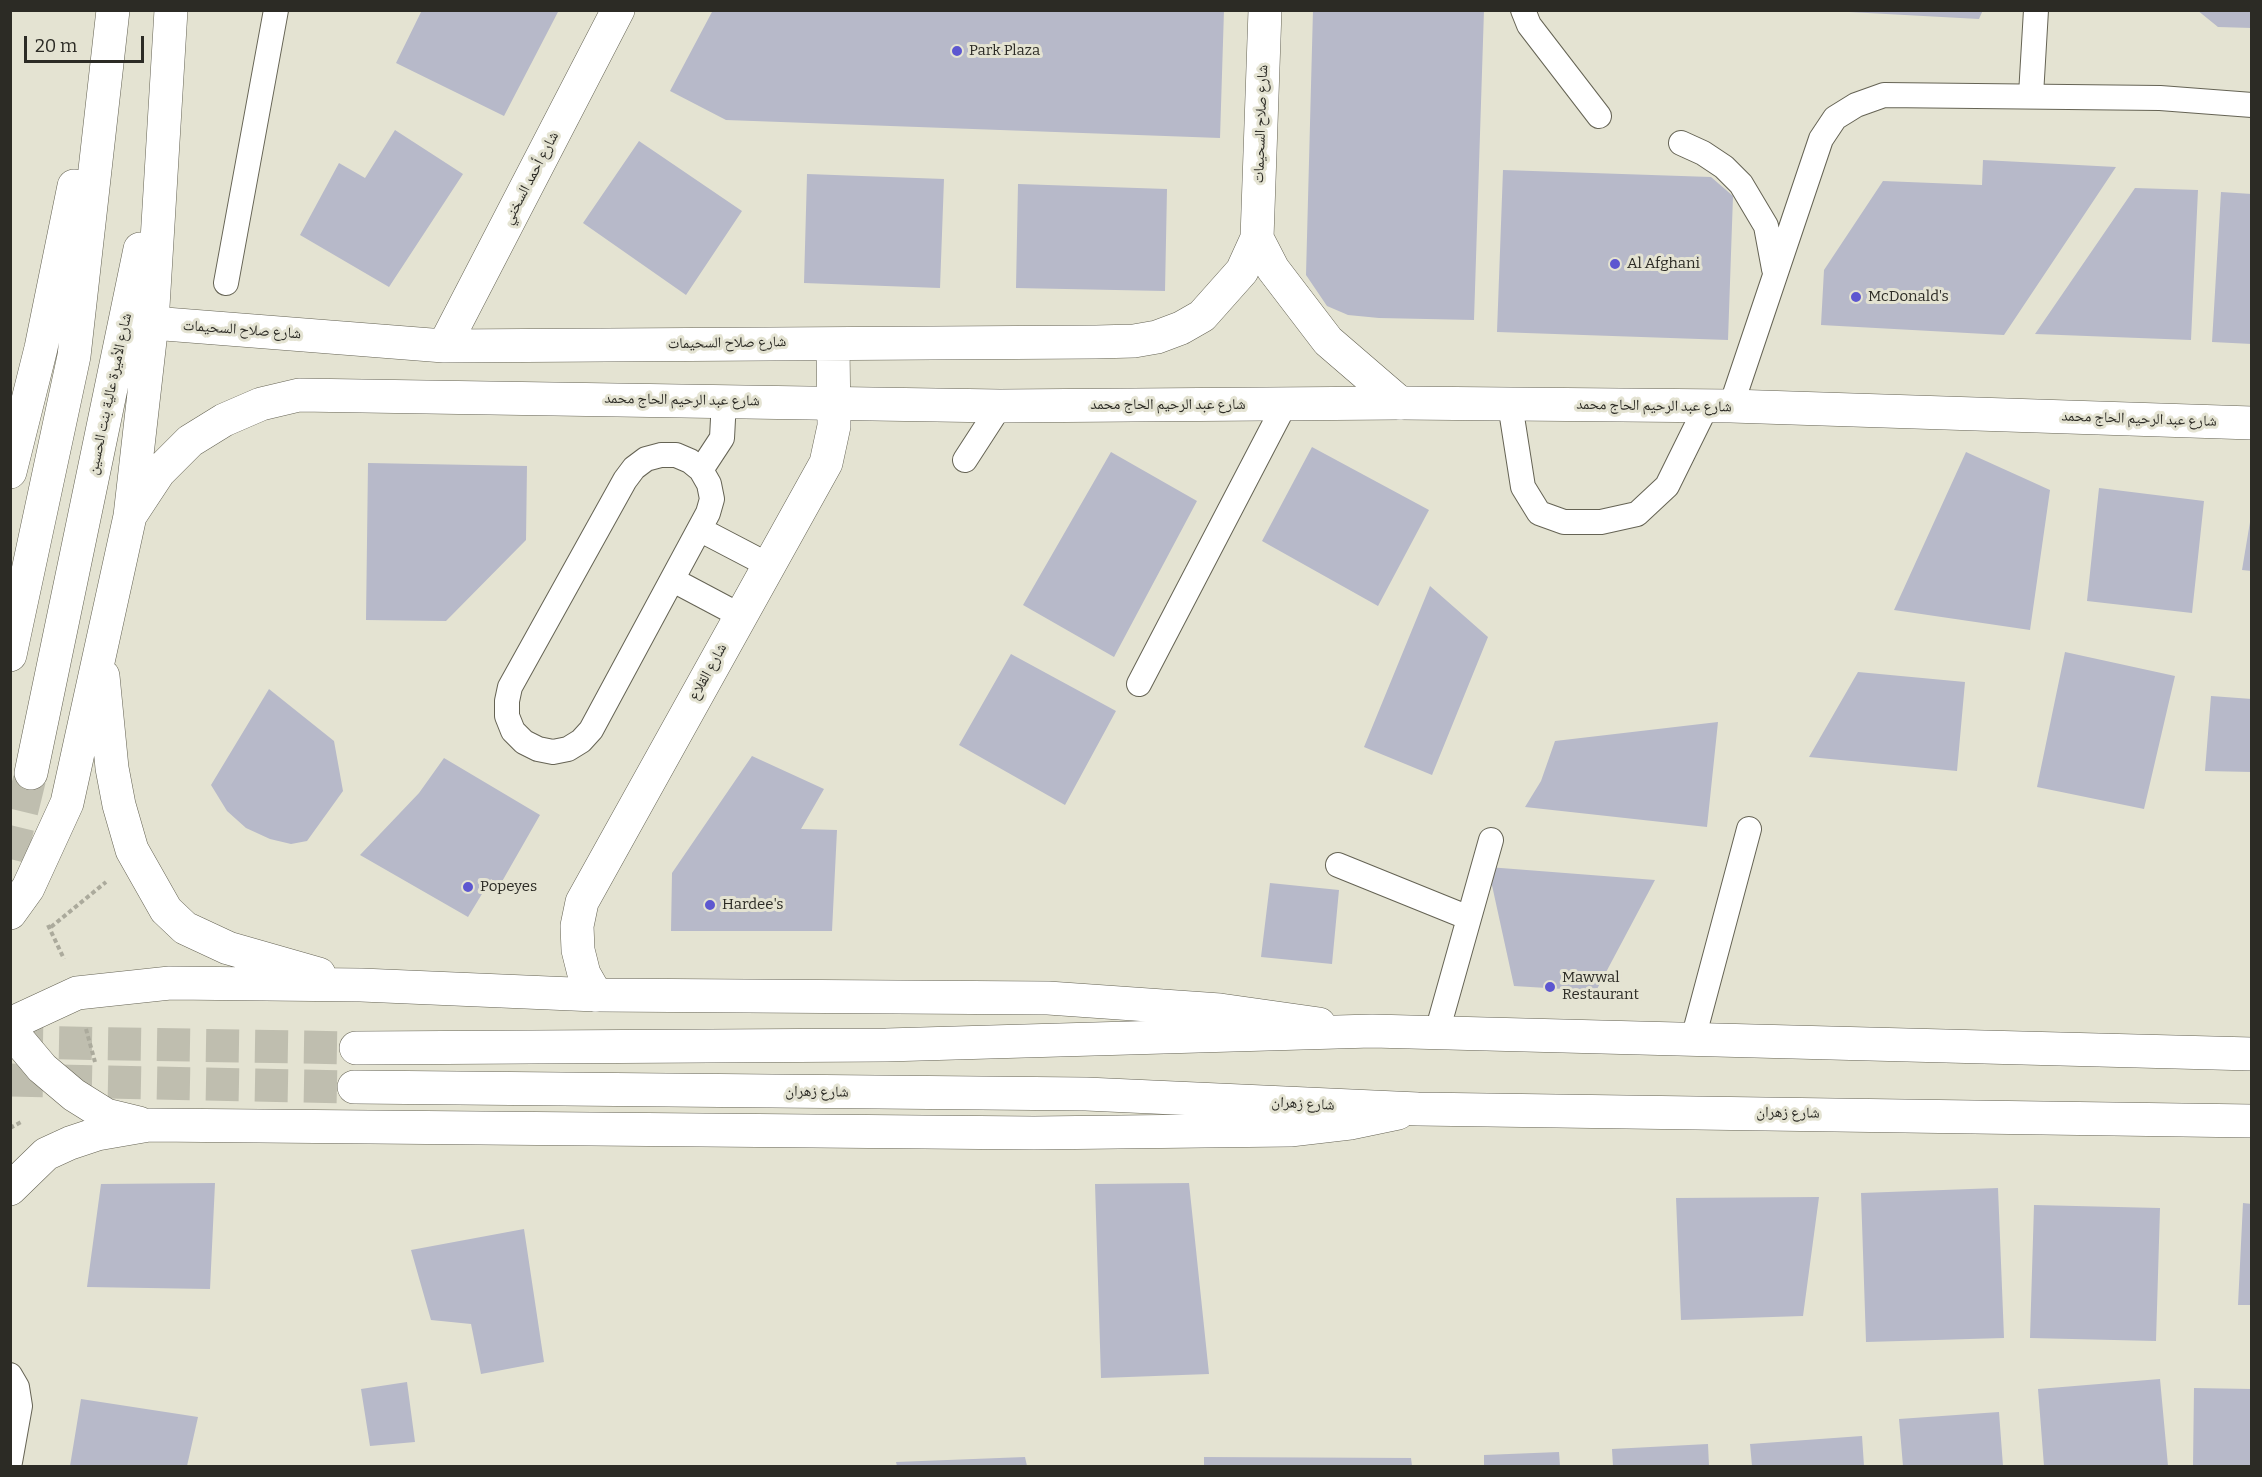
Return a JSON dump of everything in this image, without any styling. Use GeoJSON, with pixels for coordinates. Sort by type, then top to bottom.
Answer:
{"type":"FeatureCollection","features":[{"type":"Feature","properties":{"kind":"street"},"geometry":{"type":"LineString","coordinates":[[10,472],[41,348],[111,10]]}},
{"type":"Feature","properties":{"kind":"street"},"geometry":{"type":"LineString","coordinates":[[10,655],[74,356],[111,10]]}},
{"type":"Feature","properties":{"kind":"street"},"geometry":{"type":"LineString","coordinates":[[10,913],[28,888],[68,803],[130,516],[152,323],[170,10]]}},
{"type":"Feature","properties":{"kind":"street","name":"شارع الأميرة عالية بنت الحسين"},"geometry":{"type":"LineString","coordinates":[[31,773],[142,239],[170,10]]}},
{"type":"Feature","properties":{"kind":"street","name":"شارع أحمد السخني"},"geometry":{"type":"LineString","coordinates":[[444,346],[618,10]]}},
{"type":"Feature","properties":{"kind":"street","name":"شارع صلاح السحيمات"},"geometry":{"type":"LineString","coordinates":[[152,323],[444,346],[1096,342],[1134,341],[1157,337],[1181,328],[1202,316],[1242,271],[1257,238],[1265,10]]}},
{"type":"Feature","properties":{"kind":"street","name":"شارع صلاح السحيمات"},"geometry":{"type":"LineString","coordinates":[[1257,238],[1273,269],[1328,341],[1400,403]]}},
{"type":"Feature","properties":{"kind":"street","name":"شارع القلاع"},"geometry":{"type":"LineString","coordinates":[[596,995],[584,974],[578,950],[577,926],[582,902],[826,462],[834,426],[833,344]]}},
{"type":"Feature","properties":{"kind":"street","name":"شارع عبد الرحيم الحاج محمد"},"geometry":{"type":"LineString","coordinates":[[130,516],[159,472],[190,441],[224,420],[261,404],[299,395],[1000,406],[1400,403],[1718,406],[2252,423]]}},
{"type":"Feature","properties":{"kind":"street"},"geometry":{"type":"LineString","coordinates":[[101,649],[112,768],[119,805],[132,850],[166,910],[186,928],[228,948],[361,985]]}},
{"type":"Feature","properties":{"kind":"street"},"geometry":{"type":"LineString","coordinates":[[10,1024],[77,993],[170,983],[361,985],[596,995],[1098,1000],[1220,1010],[1371,1031]]}},
{"type":"Feature","properties":{"kind":"street"},"geometry":{"type":"LineString","coordinates":[[10,1030],[42,1068],[74,1095],[106,1115],[149,1125]]}},
{"type":"Feature","properties":{"kind":"street"},"geometry":{"type":"LineString","coordinates":[[356,1048],[886,1045],[1371,1031],[2252,1054]]}},
{"type":"Feature","properties":{"kind":"street","name":"شارع زهران"},"geometry":{"type":"LineString","coordinates":[[354,1087],[1086,1094],[1418,1109],[2252,1121]]}},
{"type":"Feature","properties":{"kind":"street"},"geometry":{"type":"LineString","coordinates":[[10,1189],[46,1154],[98,1134],[149,1125],[1034,1133],[1290,1130],[1350,1124],[1418,1109]]}},
{"type":"Feature","properties":{"kind":"lane"},"geometry":{"type":"LineString","coordinates":[[226,283],[276,10]]}},
{"type":"Feature","properties":{"kind":"lane"},"geometry":{"type":"LineString","coordinates":[[1523,10],[1529,25],[1599,116]]}},
{"type":"Feature","properties":{"kind":"lane"},"geometry":{"type":"LineString","coordinates":[[2031,95],[2036,10]]}},
{"type":"Feature","properties":{"kind":"lane"},"geometry":{"type":"LineString","coordinates":[[1510,404],[1523,487],[1539,513],[1564,522],[1601,522],[1637,513],[1667,486],[1718,406],[1775,274],[1821,139],[1835,118],[1856,105],[1884,95],[2160,98],[2252,105]]}},
{"type":"Feature","properties":{"kind":"lane"},"geometry":{"type":"LineString","coordinates":[[1681,143],[1724,166],[1741,184],[1766,226],[1775,274]]}},
{"type":"Feature","properties":{"kind":"lane"},"geometry":{"type":"LineString","coordinates":[[701,470],[722,438],[724,400]]}},
{"type":"Feature","properties":{"kind":"lane"},"geometry":{"type":"LineString","coordinates":[[1139,684],[1285,404]]}},
{"type":"Feature","properties":{"kind":"lane"},"geometry":{"type":"LineString","coordinates":[[965,460],[1000,406]]}},
{"type":"Feature","properties":{"kind":"lane"},"geometry":{"type":"LineString","coordinates":[[661,454],[675,455],[690,461],[701,470],[709,484],[712,499],[701,530],[591,730],[581,741],[568,749],[553,752],[538,749],[524,742],[513,730],[507,717],[510,687],[629,474],[646,459],[661,454]]}},
{"type":"Feature","properties":{"kind":"lane"},"geometry":{"type":"LineString","coordinates":[[701,530],[768,565]]}},
{"type":"Feature","properties":{"kind":"lane"},"geometry":{"type":"LineString","coordinates":[[673,580],[740,615]]}},
{"type":"Feature","properties":{"kind":"lane"},"geometry":{"type":"LineString","coordinates":[[1693,1039],[1749,829]]}},
{"type":"Feature","properties":{"kind":"lane"},"geometry":{"type":"LineString","coordinates":[[1437,1032],[1491,840]]}},
{"type":"Feature","properties":{"kind":"lane"},"geometry":{"type":"LineString","coordinates":[[1338,865],[1469,918]]}},
{"type":"Feature","properties":{"kind":"lane"},"geometry":{"type":"LineString","coordinates":[[10,1376],[20,1396],[10,1462]]}},
{"type":"Feature","properties":{"kind":"path"},"geometry":{"type":"LineString","coordinates":[[51,927],[116,874],[138,861]]}},
{"type":"Feature","properties":{"kind":"building"},"geometry":{"type":"Polygon","coordinates":[[[422,10],[559,10],[504,116],[396,63],[422,10]]]}},
{"type":"Feature","properties":{"kind":"building","name":"Park Plaza"},"geometry":{"type":"Polygon","coordinates":[[[713,10],[1224,10],[1220,138],[726,120],[670,91],[713,10]]]}},
{"type":"Feature","properties":{"kind":"building"},"geometry":{"type":"Polygon","coordinates":[[[1313,10],[1484,10],[1474,320],[1348,315],[1327,306],[1306,275],[1313,10]]]}},
{"type":"Feature","properties":{"kind":"building"},"geometry":{"type":"Polygon","coordinates":[[[1812,10],[1983,10],[1979,19],[1812,10]]]}},
{"type":"Feature","properties":{"kind":"building"},"geometry":{"type":"Polygon","coordinates":[[[2197,10],[2252,10],[2252,28],[2218,27],[2197,10]]]}},
{"type":"Feature","properties":{"kind":"building"},"geometry":{"type":"Polygon","coordinates":[[[395,130],[463,174],[389,287],[300,235],[339,163],[365,178],[395,130]]]}},
{"type":"Feature","properties":{"kind":"building"},"geometry":{"type":"Polygon","coordinates":[[[639,141],[742,211],[686,295],[583,223],[639,141]]]}},
{"type":"Feature","properties":{"kind":"building"},"geometry":{"type":"Polygon","coordinates":[[[1983,160],[2116,167],[2004,335],[1821,325],[1824,270],[1883,181],[1982,185],[1983,160]]]}},
{"type":"Feature","properties":{"kind":"building","name":"Al Afghani"},"geometry":{"type":"Polygon","coordinates":[[[1503,170],[1711,177],[1733,196],[1728,340],[1497,332],[1503,170]]]}},
{"type":"Feature","properties":{"kind":"building"},"geometry":{"type":"Polygon","coordinates":[[[807,174],[944,179],[940,288],[804,283],[807,174]]]}},
{"type":"Feature","properties":{"kind":"building"},"geometry":{"type":"Polygon","coordinates":[[[1018,184],[1167,189],[1165,291],[1016,288],[1018,184]]]}},
{"type":"Feature","properties":{"kind":"building"},"geometry":{"type":"Polygon","coordinates":[[[2135,188],[2198,190],[2191,340],[2035,334],[2135,188]]]}},
{"type":"Feature","properties":{"kind":"building"},"geometry":{"type":"Polygon","coordinates":[[[2221,192],[2252,194],[2252,344],[2212,342],[2221,192]]]}},
{"type":"Feature","properties":{"kind":"building"},"geometry":{"type":"Polygon","coordinates":[[[1312,447],[1429,510],[1378,606],[1262,541],[1312,447]]]}},
{"type":"Feature","properties":{"kind":"building"},"geometry":{"type":"Polygon","coordinates":[[[1111,452],[1197,501],[1114,657],[1023,605],[1111,452]]]}},
{"type":"Feature","properties":{"kind":"building"},"geometry":{"type":"Polygon","coordinates":[[[1966,452],[2050,490],[2030,630],[1894,610],[1966,452]]]}},
{"type":"Feature","properties":{"kind":"building"},"geometry":{"type":"Polygon","coordinates":[[[368,463],[527,466],[526,540],[446,621],[366,620],[368,463]]]}},
{"type":"Feature","properties":{"kind":"building"},"geometry":{"type":"Polygon","coordinates":[[[2099,488],[2204,501],[2192,613],[2087,601],[2099,488]]]}},
{"type":"Feature","properties":{"kind":"building"},"geometry":{"type":"Polygon","coordinates":[[[2250,522],[2252,523],[2252,571],[2242,570],[2250,522]]]}},
{"type":"Feature","properties":{"kind":"building"},"geometry":{"type":"Polygon","coordinates":[[[1430,586],[1488,637],[1432,775],[1364,747],[1430,586]]]}},
{"type":"Feature","properties":{"kind":"building"},"geometry":{"type":"Polygon","coordinates":[[[2065,652],[2175,676],[2144,809],[2037,787],[2065,652]]]}},
{"type":"Feature","properties":{"kind":"building"},"geometry":{"type":"Polygon","coordinates":[[[1011,654],[1116,711],[1065,805],[959,745],[1011,654]]]}},
{"type":"Feature","properties":{"kind":"building"},"geometry":{"type":"Polygon","coordinates":[[[1858,672],[1965,682],[1957,771],[1809,757],[1858,672]]]}},
{"type":"Feature","properties":{"kind":"building"},"geometry":{"type":"Polygon","coordinates":[[[269,689],[334,741],[343,791],[307,841],[291,844],[270,839],[246,828],[227,811],[211,785],[269,689]]]}},
{"type":"Feature","properties":{"kind":"building"},"geometry":{"type":"Polygon","coordinates":[[[2211,696],[2252,699],[2252,772],[2205,771],[2211,696]]]}},
{"type":"Feature","properties":{"kind":"building"},"geometry":{"type":"Polygon","coordinates":[[[1718,722],[1707,827],[1525,807],[1541,781],[1555,741],[1718,722]]]}},
{"type":"Feature","properties":{"kind":"building"},"geometry":{"type":"Polygon","coordinates":[[[752,756],[824,789],[801,829],[837,830],[832,931],[671,931],[672,873],[752,756]]]}},
{"type":"Feature","properties":{"kind":"building"},"geometry":{"type":"Polygon","coordinates":[[[444,758],[540,815],[500,885],[491,879],[468,917],[360,855],[419,793],[444,758]]]}},
{"type":"Feature","properties":{"kind":"building"},"geometry":{"type":"Polygon","coordinates":[[[1488,867],[1655,880],[1596,991],[1514,986],[1488,867]]]}},
{"type":"Feature","properties":{"kind":"building"},"geometry":{"type":"Polygon","coordinates":[[[1270,883],[1339,890],[1332,964],[1261,957],[1270,883]]]}},
{"type":"Feature","properties":{"kind":"building"},"geometry":{"type":"Polygon","coordinates":[[[215,1183],[210,1289],[87,1287],[101,1184],[215,1183]]]}},
{"type":"Feature","properties":{"kind":"building"},"geometry":{"type":"Polygon","coordinates":[[[1189,1183],[1209,1374],[1101,1378],[1095,1184],[1189,1183]]]}},
{"type":"Feature","properties":{"kind":"building"},"geometry":{"type":"Polygon","coordinates":[[[1998,1188],[2004,1338],[1866,1342],[1861,1193],[1998,1188]]]}},
{"type":"Feature","properties":{"kind":"building"},"geometry":{"type":"Polygon","coordinates":[[[1819,1197],[1803,1316],[1681,1320],[1676,1198],[1819,1197]]]}},
{"type":"Feature","properties":{"kind":"building"},"geometry":{"type":"Polygon","coordinates":[[[2243,1203],[2252,1204],[2252,1305],[2238,1305],[2243,1203]]]}},
{"type":"Feature","properties":{"kind":"building"},"geometry":{"type":"Polygon","coordinates":[[[2034,1205],[2160,1208],[2156,1341],[2030,1338],[2034,1205]]]}},
{"type":"Feature","properties":{"kind":"building"},"geometry":{"type":"Polygon","coordinates":[[[524,1229],[544,1362],[481,1374],[471,1324],[431,1320],[411,1250],[524,1229]]]}},
{"type":"Feature","properties":{"kind":"building"},"geometry":{"type":"Polygon","coordinates":[[[2160,1379],[2168,1466],[2044,1466],[2038,1389],[2160,1379]]]}},
{"type":"Feature","properties":{"kind":"building"},"geometry":{"type":"Polygon","coordinates":[[[407,1382],[415,1442],[370,1446],[361,1389],[407,1382]]]}},
{"type":"Feature","properties":{"kind":"building"},"geometry":{"type":"Polygon","coordinates":[[[2194,1388],[2252,1389],[2252,1466],[2193,1466],[2194,1388]]]}},
{"type":"Feature","properties":{"kind":"building"},"geometry":{"type":"Polygon","coordinates":[[[81,1399],[198,1417],[187,1466],[70,1466],[81,1399]]]}},
{"type":"Feature","properties":{"kind":"building"},"geometry":{"type":"Polygon","coordinates":[[[1999,1412],[2003,1466],[1903,1466],[1899,1419],[1999,1412]]]}},
{"type":"Feature","properties":{"kind":"building"},"geometry":{"type":"Polygon","coordinates":[[[1862,1436],[1864,1466],[1752,1466],[1750,1444],[1862,1436]]]}},
{"type":"Feature","properties":{"kind":"building"},"geometry":{"type":"Polygon","coordinates":[[[1708,1444],[1709,1466],[1613,1466],[1612,1449],[1708,1444]]]}},
{"type":"Feature","properties":{"kind":"building"},"geometry":{"type":"Polygon","coordinates":[[[1559,1452],[1560,1466],[1484,1466],[1484,1455],[1559,1452]]]}},
{"type":"Feature","properties":{"kind":"building"},"geometry":{"type":"Polygon","coordinates":[[[1025,1457],[1027,1466],[897,1466],[896,1462],[1025,1457]]]}},
{"type":"Feature","properties":{"kind":"building"},"geometry":{"type":"Polygon","coordinates":[[[1204,1457],[1411,1458],[1412,1466],[1204,1466],[1204,1457]]]}},
{"type":"Feature","properties":{"kind":"tunnel"},"geometry":{"type":"LineString","coordinates":[[10,859],[31,773]]}},
{"type":"Feature","properties":{"kind":"tunnel"},"geometry":{"type":"LineString","coordinates":[[10,1042],[356,1048]]}},
{"type":"Feature","properties":{"kind":"tunnel"},"geometry":{"type":"LineString","coordinates":[[10,1080],[354,1087]]}},
{"type":"Feature","properties":{"kind":"place","name":"Park Plaza"},"geometry":{"type":"Point","coordinates":[957,51]}},
{"type":"Feature","properties":{"kind":"place","name":"Al Afghani"},"geometry":{"type":"Point","coordinates":[1615,264]}},
{"type":"Feature","properties":{"kind":"place","name":"McDonald's"},"geometry":{"type":"Point","coordinates":[1856,297]}},
{"type":"Feature","properties":{"kind":"place","name":"Popeyes"},"geometry":{"type":"Point","coordinates":[468,887]}},
{"type":"Feature","properties":{"kind":"place","name":"Hardee's"},"geometry":{"type":"Point","coordinates":[710,905]}},
{"type":"Feature","properties":{"kind":"place","name":"Mawwal Restaurant"},"geometry":{"type":"Point","coordinates":[1550,987]}}]}
